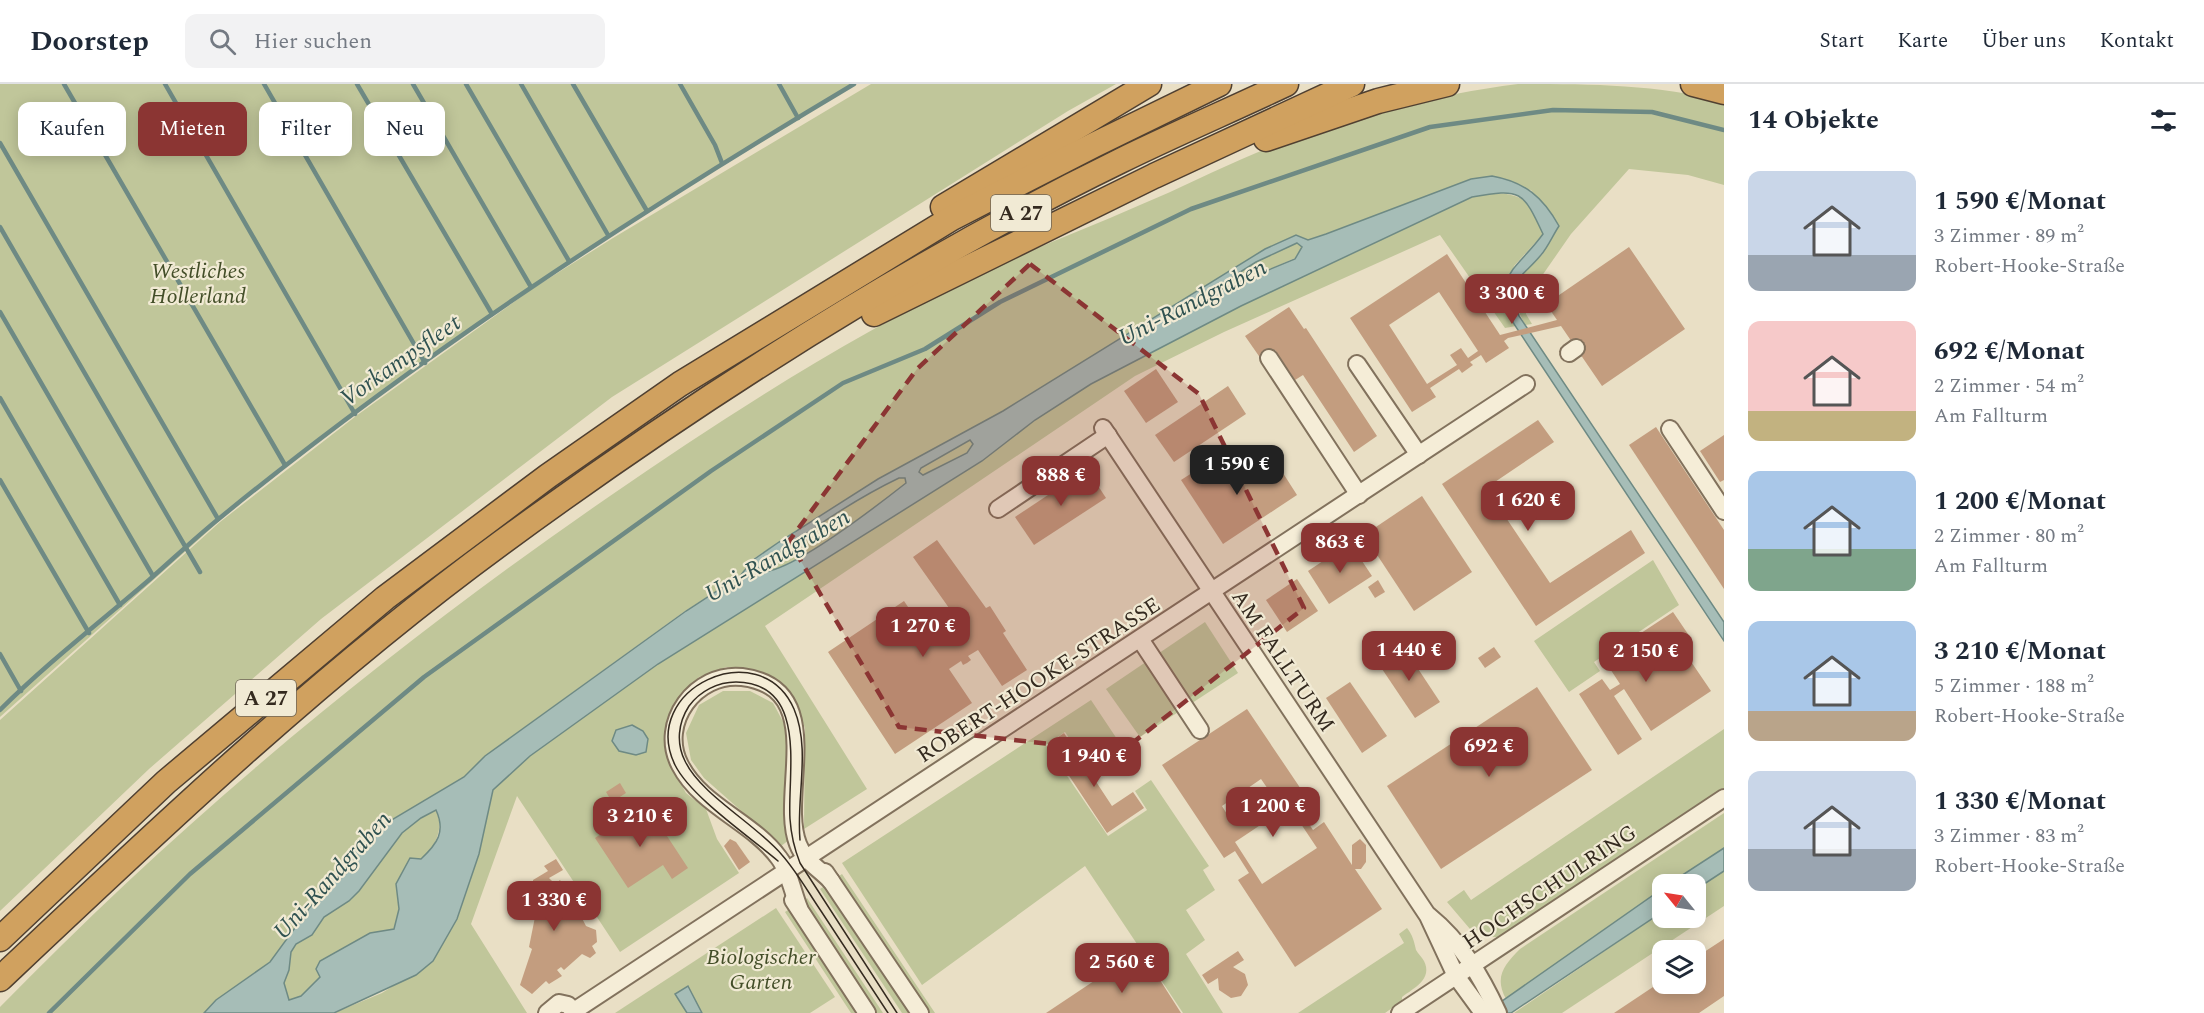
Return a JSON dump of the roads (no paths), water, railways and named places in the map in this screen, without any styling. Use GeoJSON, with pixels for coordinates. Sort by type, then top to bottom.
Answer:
{"type":"FeatureCollection","features":[{"type":"Feature","properties":{"kind":"highway"},"geometry":{"type":"LineString","coordinates":[[851,279],[944,206],[1149,84]]}},
{"type":"Feature","properties":{"kind":"highway","name":"A 27"},"geometry":{"type":"LineString","coordinates":[[0,939],[166,782],[385,598],[548,476],[680,384],[952,218],[1219,84]]}},
{"type":"Feature","properties":{"kind":"highway","name":"A 27"},"geometry":{"type":"LineString","coordinates":[[0,979],[193,796],[403,619],[499,544],[611,464],[766,362],[925,266],[1120,161],[1286,84]]}},
{"type":"Feature","properties":{"kind":"highway"},"geometry":{"type":"LineString","coordinates":[[766,362],[801,355],[854,324],[1154,176],[1352,84]]}},
{"type":"Feature","properties":{"kind":"highway"},"geometry":{"type":"LineString","coordinates":[[1154,176],[1171,177],[1299,127],[1378,101],[1447,84]]}},
{"type":"Feature","properties":{"kind":"highway"},"geometry":{"type":"LineString","coordinates":[[1693,84],[1724,92]]}},
{"type":"Feature","properties":{"kind":"street"},"geometry":{"type":"LineString","coordinates":[[1269,358],[1359,495]]}},
{"type":"Feature","properties":{"kind":"street"},"geometry":{"type":"LineString","coordinates":[[1357,364],[1419,455]]}},
{"type":"Feature","properties":{"kind":"street","name":"ROBERT-HOOKE-STRASSE"},"geometry":{"type":"LineString","coordinates":[[547,1013],[559,1003],[568,1005],[575,1012],[1526,384]]}},
{"type":"Feature","properties":{"kind":"street"},"geometry":{"type":"LineString","coordinates":[[1670,429],[1724,511]]}},
{"type":"Feature","properties":{"kind":"street","name":"AM FALLTURM"},"geometry":{"type":"LineString","coordinates":[[998,509],[1106,432],[1428,916],[1456,976],[1488,1009]]}},
{"type":"Feature","properties":{"kind":"street"},"geometry":{"type":"LineString","coordinates":[[1140,639],[1200,730]]}},
{"type":"Feature","properties":{"kind":"street"},"geometry":{"type":"LineString","coordinates":[[867,1013],[799,908],[781,875],[776,853],[701,790],[680,765],[674,744],[676,723],[686,701],[704,685],[723,678],[747,678],[775,692],[788,709],[797,741],[795,828],[798,844],[831,881],[920,1013]]}},
{"type":"Feature","properties":{"kind":"street","name":"HOCHSCHULRING"},"geometry":{"type":"LineString","coordinates":[[1400,1013],[1724,798]]}},
{"type":"Feature","properties":{"kind":"street","name":"AM FALLTURM"},"geometry":{"type":"LineString","coordinates":[[1428,916],[1450,933],[1473,965],[1488,1009]]}},
{"type":"Feature","properties":{"kind":"water","name":"Uni-Randgraben"},"geometry":{"type":"Polygon","coordinates":[[[1492,176],[1514,182],[1532,192],[1559,226],[1544,252],[1522,275],[1515,287],[1514,294],[1519,316],[1724,622],[1724,641],[1514,324],[1505,294],[1506,283],[1516,266],[1543,234],[1530,209],[1525,201],[1511,193],[1472,197],[1241,306],[1091,384],[1035,420],[982,461],[658,664],[530,756],[493,790],[479,854],[457,919],[433,961],[416,975],[334,1013],[204,1013],[216,1000],[270,962],[349,854],[383,825],[464,777],[485,756],[686,611],[740,576],[753,560],[779,542],[878,479],[1003,411],[1265,249],[1296,235],[1308,240],[1326,234],[1471,179],[1492,176]],[[1297,243],[1256,262],[1215,288],[1215,292],[1295,259],[1302,247],[1297,243]],[[970,440],[921,468],[919,472],[923,475],[967,453],[973,444],[970,440]],[[899,478],[862,498],[792,543],[759,568],[763,572],[777,569],[815,549],[906,483],[905,478],[899,478]],[[436,810],[402,833],[359,891],[349,901],[324,917],[312,935],[296,944],[291,952],[289,970],[284,983],[289,1000],[301,996],[320,977],[316,969],[320,961],[370,933],[394,929],[399,909],[396,884],[410,858],[421,859],[432,848],[440,831],[436,810]]]}},
{"type":"Feature","properties":{"kind":"water"},"geometry":{"type":"Polygon","coordinates":[[[632,725],[643,731],[648,739],[646,752],[636,755],[619,751],[612,741],[616,730],[632,725]]]}},
{"type":"Feature","properties":{"kind":"water"},"geometry":{"type":"Polygon","coordinates":[[[1724,848],[1724,871],[1706,883],[1706,874],[1684,874],[1724,848]]]}},
{"type":"Feature","properties":{"kind":"water"},"geometry":{"type":"Polygon","coordinates":[[[1652,896],[1652,919],[1511,1013],[1485,1013],[1652,896]]]}},
{"type":"Feature","properties":{"kind":"water"},"geometry":{"type":"Polygon","coordinates":[[[688,986],[702,1013],[687,1013],[675,994],[688,986]]]}},
{"type":"Feature","properties":{"kind":"waterway"},"geometry":{"type":"LineString","coordinates":[[64,84],[285,465]]}},
{"type":"Feature","properties":{"kind":"waterway"},"geometry":{"type":"LineString","coordinates":[[165,84],[355,414]]}},
{"type":"Feature","properties":{"kind":"waterway"},"geometry":{"type":"LineString","coordinates":[[264,84],[425,363]]}},
{"type":"Feature","properties":{"kind":"waterway"},"geometry":{"type":"LineString","coordinates":[[357,84],[492,314]]}},
{"type":"Feature","properties":{"kind":"waterway"},"geometry":{"type":"LineString","coordinates":[[413,84],[531,287]]}},
{"type":"Feature","properties":{"kind":"waterway"},"geometry":{"type":"LineString","coordinates":[[466,84],[569,261]]}},
{"type":"Feature","properties":{"kind":"waterway"},"geometry":{"type":"LineString","coordinates":[[521,84],[608,235]]}},
{"type":"Feature","properties":{"kind":"waterway"},"geometry":{"type":"LineString","coordinates":[[573,84],[647,211]]}},
{"type":"Feature","properties":{"kind":"waterway"},"geometry":{"type":"LineString","coordinates":[[680,84],[715,145],[722,163]]}},
{"type":"Feature","properties":{"kind":"waterway"},"geometry":{"type":"LineString","coordinates":[[779,84],[798,118]]}},
{"type":"Feature","properties":{"kind":"waterway","name":"Vorkampsfleet"},"geometry":{"type":"LineString","coordinates":[[0,710],[54,660],[212,525],[372,399],[450,343],[609,236],[854,84]]}},
{"type":"Feature","properties":{"kind":"waterway"},"geometry":{"type":"LineString","coordinates":[[49,1013],[190,874],[424,677],[711,471],[843,383],[925,349],[1000,302],[1191,209],[1430,127],[1553,110],[1652,112],[1724,130]]}},
{"type":"Feature","properties":{"kind":"waterway"},"geometry":{"type":"LineString","coordinates":[[0,143],[218,519]]}},
{"type":"Feature","properties":{"kind":"waterway"},"geometry":{"type":"LineString","coordinates":[[0,227],[200,572]]}},
{"type":"Feature","properties":{"kind":"waterway"},"geometry":{"type":"LineString","coordinates":[[0,312],[153,576]]}},
{"type":"Feature","properties":{"kind":"waterway"},"geometry":{"type":"LineString","coordinates":[[0,398],[120,605]]}},
{"type":"Feature","properties":{"kind":"waterway"},"geometry":{"type":"LineString","coordinates":[[0,480],[89,633]]}},
{"type":"Feature","properties":{"kind":"waterway"},"geometry":{"type":"LineString","coordinates":[[0,654],[21,691]]}},
{"type":"Feature","properties":{"kind":"tram line"},"geometry":{"type":"LineString","coordinates":[[778,861],[707,803],[675,765],[668,738],[673,713],[687,694],[708,680],[732,673],[756,675],[778,686],[794,709],[802,740],[800,840]]}},
{"type":"Feature","properties":{"kind":"tram line"},"geometry":{"type":"LineString","coordinates":[[888,1013],[787,862],[759,832],[703,786],[685,761],[679,740],[682,719],[693,701],[710,688],[736,682],[759,686],[775,697],[784,714],[789,734],[790,825],[800,863],[897,1013]]}},
{"type":"Feature","properties":{"kind":"park label","name":"Westliches Hollerland"},"geometry":{"type":"Point","coordinates":[198,282]}},
{"type":"Feature","properties":{"kind":"park label","name":"Biologischer Garten"},"geometry":{"type":"Point","coordinates":[761,968]}}]}
